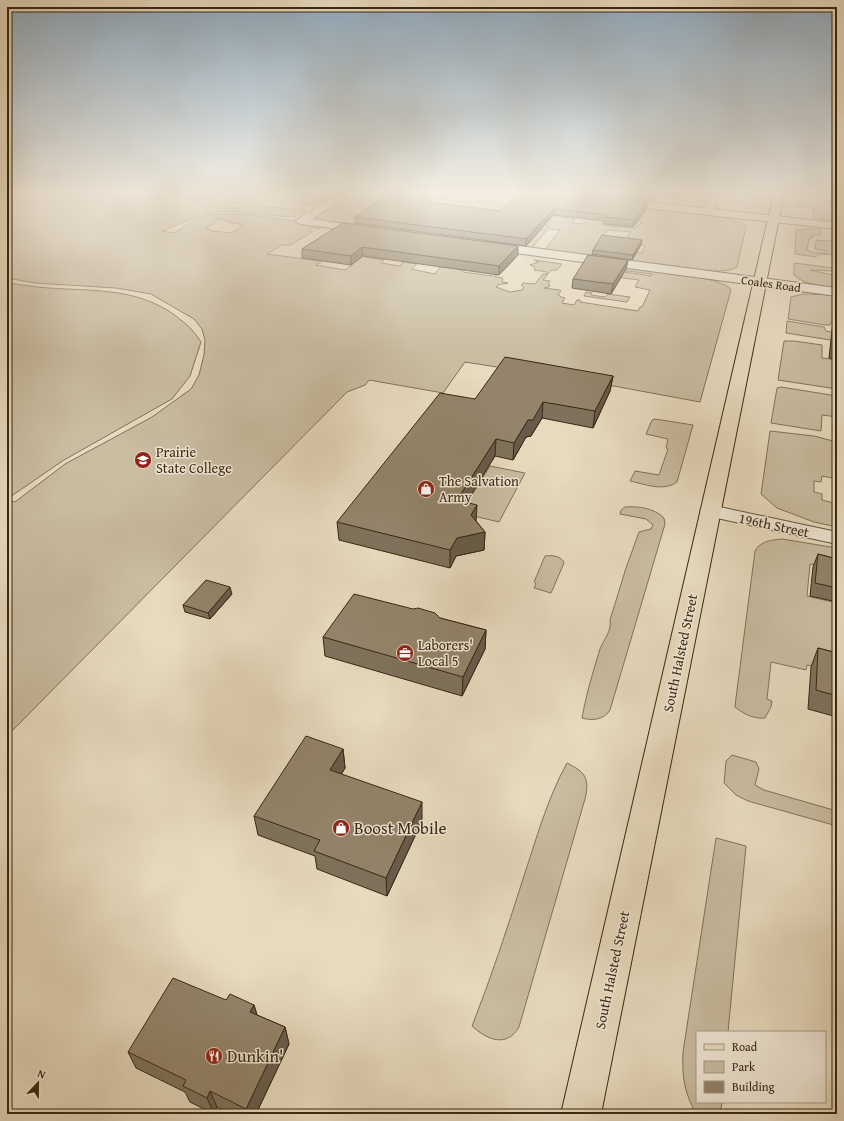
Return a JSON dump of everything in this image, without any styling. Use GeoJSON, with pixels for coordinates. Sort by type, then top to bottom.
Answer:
{"type":"FeatureCollection","features":[{"type":"Feature","properties":{"kind":"main road","name":"South Halsted Street"},"geometry":{"type":"LineString","coordinates":[[581,1114],[767,245]]}},
{"type":"Feature","properties":{"kind":"street","name":"Coales Road"},"geometry":{"type":"LineString","coordinates":[[480,245],[837,292]]}},
{"type":"Feature","properties":{"kind":"street","name":"196th Street"},"geometry":{"type":"LineString","coordinates":[[710,511],[837,538]]}},
{"type":"Feature","properties":{"kind":"green space","name":"Prairie State College"},"geometry":{"type":"Polygon","coordinates":[[[7,245],[281,245],[267,254],[320,261],[338,245],[380,245],[365,257],[384,260],[381,263],[399,266],[408,259],[409,263],[417,264],[411,269],[435,274],[440,267],[446,267],[456,268],[463,272],[492,276],[503,264],[505,264],[495,277],[503,278],[502,282],[508,283],[498,285],[496,287],[510,292],[522,290],[524,287],[521,285],[523,283],[535,284],[543,274],[547,274],[547,272],[534,270],[535,267],[530,265],[539,262],[534,260],[562,264],[557,270],[551,270],[543,280],[550,281],[548,284],[550,285],[549,287],[544,288],[561,291],[558,294],[565,298],[562,303],[574,305],[577,300],[580,300],[580,302],[638,311],[640,307],[642,307],[650,290],[635,287],[639,280],[615,277],[619,271],[651,276],[652,274],[620,270],[623,266],[699,277],[726,285],[731,290],[700,402],[592,382],[465,362],[443,393],[369,380],[365,385],[347,392],[7,736],[7,499],[15,502],[65,464],[152,417],[191,389],[199,375],[204,355],[205,340],[202,329],[194,319],[151,294],[116,288],[35,283],[7,278],[7,245]],[[324,260],[316,265],[345,270],[352,264],[324,260]]]}},
{"type":"Feature","properties":{"kind":"green space"},"geometry":{"type":"Polygon","coordinates":[[[507,245],[534,245],[532,248],[507,245]]]}},
{"type":"Feature","properties":{"kind":"green space"},"geometry":{"type":"Polygon","coordinates":[[[548,245],[598,245],[591,256],[544,251],[548,245]]]}},
{"type":"Feature","properties":{"kind":"green space"},"geometry":{"type":"Polygon","coordinates":[[[645,245],[742,245],[737,267],[728,270],[713,271],[673,268],[602,258],[609,249],[642,253],[645,245]]]}},
{"type":"Feature","properties":{"kind":"green space"},"geometry":{"type":"Polygon","coordinates":[[[795,245],[808,245],[807,250],[814,253],[827,253],[827,251],[815,249],[815,245],[837,245],[837,255],[818,254],[816,257],[795,254],[795,245]]]}},
{"type":"Feature","properties":{"kind":"green space"},"geometry":{"type":"Polygon","coordinates":[[[794,263],[834,268],[834,271],[810,270],[837,276],[837,288],[803,281],[794,275],[794,263]]]}},
{"type":"Feature","properties":{"kind":"green space"},"geometry":{"type":"Polygon","coordinates":[[[7,283],[37,287],[109,292],[143,299],[160,306],[176,316],[192,330],[201,342],[190,376],[172,399],[64,460],[7,499],[7,283]]]}},
{"type":"Feature","properties":{"kind":"green space"},"geometry":{"type":"Polygon","coordinates":[[[586,292],[592,293],[591,295],[605,297],[608,294],[630,297],[627,302],[584,296],[586,292]]]}},
{"type":"Feature","properties":{"kind":"green space"},"geometry":{"type":"Polygon","coordinates":[[[803,294],[837,295],[837,322],[832,321],[830,325],[825,325],[788,319],[791,297],[803,294]]]}},
{"type":"Feature","properties":{"kind":"green space"},"geometry":{"type":"Polygon","coordinates":[[[787,321],[824,327],[826,331],[837,333],[837,341],[786,333],[787,321]]]}},
{"type":"Feature","properties":{"kind":"green space"},"geometry":{"type":"Polygon","coordinates":[[[784,341],[822,345],[822,358],[837,360],[837,389],[778,380],[784,341]]]}},
{"type":"Feature","properties":{"kind":"green space"},"geometry":{"type":"Polygon","coordinates":[[[781,387],[837,396],[837,417],[822,415],[821,431],[771,423],[777,388],[781,387]]]}},
{"type":"Feature","properties":{"kind":"green space"},"geometry":{"type":"Polygon","coordinates":[[[655,419],[693,425],[677,482],[672,485],[660,487],[630,481],[635,471],[659,475],[668,449],[666,448],[668,439],[646,434],[652,420],[655,419]]]}},
{"type":"Feature","properties":{"kind":"green space"},"geometry":{"type":"Polygon","coordinates":[[[770,431],[814,436],[837,442],[837,479],[822,476],[821,482],[814,481],[814,492],[822,494],[822,500],[837,504],[837,527],[814,522],[777,508],[761,494],[770,431]]]}},
{"type":"Feature","properties":{"kind":"green space"},"geometry":{"type":"Polygon","coordinates":[[[490,466],[525,473],[499,522],[461,513],[490,466]]]}},
{"type":"Feature","properties":{"kind":"green space"},"geometry":{"type":"Polygon","coordinates":[[[625,507],[640,507],[656,512],[664,518],[665,524],[610,710],[601,718],[586,719],[582,718],[590,684],[600,649],[610,628],[610,620],[626,568],[639,532],[651,529],[653,525],[646,519],[620,514],[621,510],[625,507]]]}},
{"type":"Feature","properties":{"kind":"green space"},"geometry":{"type":"Polygon","coordinates":[[[782,539],[837,548],[837,569],[810,564],[807,596],[837,603],[837,672],[807,665],[806,670],[771,662],[767,699],[772,701],[771,707],[765,718],[757,718],[745,714],[735,707],[755,551],[763,543],[782,539]]]}},
{"type":"Feature","properties":{"kind":"green space"},"geometry":{"type":"Polygon","coordinates":[[[545,556],[559,557],[564,563],[551,593],[534,588],[536,584],[534,582],[545,556]]]}},
{"type":"Feature","properties":{"kind":"green space"},"geometry":{"type":"Polygon","coordinates":[[[732,755],[756,762],[759,769],[755,785],[764,790],[837,811],[837,826],[748,801],[736,795],[724,783],[726,761],[732,755]]]}},
{"type":"Feature","properties":{"kind":"green space"},"geometry":{"type":"Polygon","coordinates":[[[567,763],[578,769],[585,776],[587,786],[585,799],[519,1027],[509,1038],[497,1040],[484,1035],[472,1026],[499,953],[542,820],[567,763]]]}},
{"type":"Feature","properties":{"kind":"green space"},"geometry":{"type":"Polygon","coordinates":[[[716,838],[746,846],[728,1031],[696,1031],[696,1103],[722,1103],[720,1114],[696,1114],[686,1091],[683,1069],[683,1052],[716,838]]]}},
{"type":"Feature","properties":{"kind":"building"},"geometry":{"type":"Polygon","coordinates":[[[308,245],[518,246],[499,266],[362,247],[351,256],[302,249],[308,245]]]}},
{"type":"Feature","properties":{"kind":"building"},"geometry":{"type":"Polygon","coordinates":[[[596,245],[639,245],[633,255],[593,250],[596,245]]]}},
{"type":"Feature","properties":{"kind":"building"},"geometry":{"type":"Polygon","coordinates":[[[588,255],[628,260],[613,284],[573,279],[588,255]]]}},
{"type":"Feature","properties":{"kind":"building"},"geometry":{"type":"Polygon","coordinates":[[[836,311],[837,348],[833,348],[836,311]]]}},
{"type":"Feature","properties":{"kind":"building"},"geometry":{"type":"Polygon","coordinates":[[[505,357],[613,376],[595,411],[543,402],[533,420],[528,420],[514,443],[496,439],[457,500],[477,505],[471,515],[485,532],[457,538],[450,550],[337,522],[440,393],[475,399],[505,357]]]}},
{"type":"Feature","properties":{"kind":"building"},"geometry":{"type":"Polygon","coordinates":[[[818,554],[837,559],[837,588],[815,583],[818,554]]]}},
{"type":"Feature","properties":{"kind":"building"},"geometry":{"type":"Polygon","coordinates":[[[206,580],[230,587],[208,613],[183,605],[206,580]]]}},
{"type":"Feature","properties":{"kind":"building"},"geometry":{"type":"Polygon","coordinates":[[[354,594],[413,609],[418,608],[435,613],[440,618],[486,630],[463,677],[323,637],[354,594]]]}},
{"type":"Feature","properties":{"kind":"building"},"geometry":{"type":"Polygon","coordinates":[[[818,648],[837,653],[837,696],[816,690],[818,648]]]}},
{"type":"Feature","properties":{"kind":"building","name":"Boost Mobile"},"geometry":{"type":"Polygon","coordinates":[[[306,736],[343,749],[330,770],[422,802],[386,878],[314,851],[320,840],[254,816],[306,736]]]}},
{"type":"Feature","properties":{"kind":"building","name":"Dunkin'"},"geometry":{"type":"Polygon","coordinates":[[[173,978],[226,1000],[230,994],[254,1005],[250,1012],[285,1027],[246,1109],[210,1091],[207,1098],[183,1086],[186,1080],[128,1052],[173,978]]]}},
{"type":"Feature","properties":{"kind":"place","name":"Prairie State College"},"geometry":{"type":"Point","coordinates":[143,460]}},
{"type":"Feature","properties":{"kind":"place","name":"The Salvation Army"},"geometry":{"type":"Point","coordinates":[426,489]}},
{"type":"Feature","properties":{"kind":"place","name":"Laborers' Local 5"},"geometry":{"type":"Point","coordinates":[405,653]}},
{"type":"Feature","properties":{"kind":"place","name":"Boost Mobile"},"geometry":{"type":"Point","coordinates":[341,828]}},
{"type":"Feature","properties":{"kind":"place","name":"Dunkin'"},"geometry":{"type":"Point","coordinates":[214,1056]}}]}
